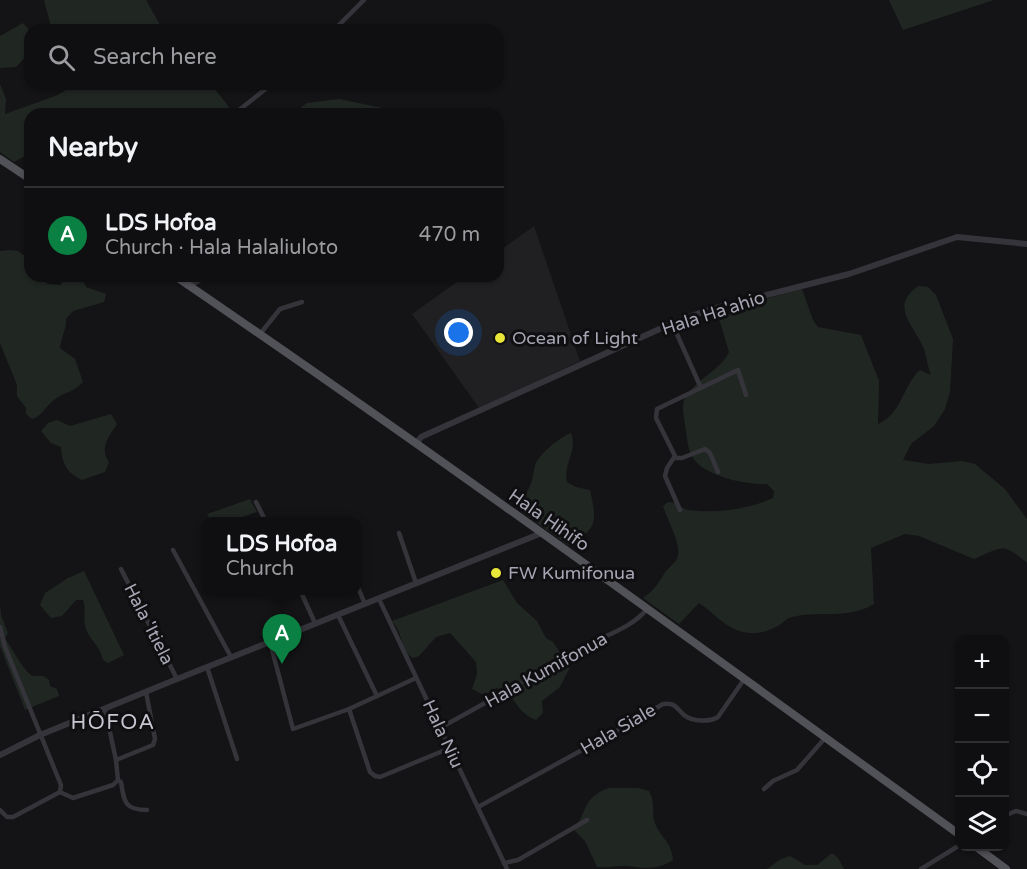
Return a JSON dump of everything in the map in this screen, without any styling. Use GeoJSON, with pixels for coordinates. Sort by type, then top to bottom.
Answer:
{"type":"FeatureCollection","features":[{"type":"Feature","properties":{"kind":"main road"},"geometry":{"type":"LineString","coordinates":[[0,159],[24,175]]}},
{"type":"Feature","properties":{"kind":"main road","name":"Hala Hihifo"},"geometry":{"type":"LineString","coordinates":[[184,282],[648,608],[955,832]]}},
{"type":"Feature","properties":{"kind":"main road"},"geometry":{"type":"LineString","coordinates":[[982,851],[1006,869]]}},
{"type":"Feature","properties":{"kind":"street"},"geometry":{"type":"LineString","coordinates":[[340,24],[364,0]]}},
{"type":"Feature","properties":{"kind":"street"},"geometry":{"type":"LineString","coordinates":[[242,108],[264,90]]}},
{"type":"Feature","properties":{"kind":"street","name":"Hala Ha'ahio"},"geometry":{"type":"LineString","coordinates":[[416,444],[421,437],[672,323],[708,310],[849,274],[957,237],[1027,244]]}},
{"type":"Feature","properties":{"kind":"street"},"geometry":{"type":"LineString","coordinates":[[190,286],[197,282]]}},
{"type":"Feature","properties":{"kind":"street"},"geometry":{"type":"LineString","coordinates":[[260,334],[280,309],[302,302]]}},
{"type":"Feature","properties":{"kind":"street"},"geometry":{"type":"LineString","coordinates":[[672,323],[701,388]]}},
{"type":"Feature","properties":{"kind":"street"},"geometry":{"type":"LineString","coordinates":[[674,458],[656,418],[657,409],[738,370],[746,394]]}},
{"type":"Feature","properties":{"kind":"street"},"geometry":{"type":"LineString","coordinates":[[674,458],[682,458],[705,449],[710,453],[718,472]]}},
{"type":"Feature","properties":{"kind":"street"},"geometry":{"type":"LineString","coordinates":[[674,458],[665,476],[680,510]]}},
{"type":"Feature","properties":{"kind":"street"},"geometry":{"type":"LineString","coordinates":[[256,502],[264,517]]}},
{"type":"Feature","properties":{"kind":"street"},"geometry":{"type":"LineString","coordinates":[[399,533],[416,583]]}},
{"type":"Feature","properties":{"kind":"street"},"geometry":{"type":"LineString","coordinates":[[0,754],[177,678],[542,533]]}},
{"type":"Feature","properties":{"kind":"street"},"geometry":{"type":"LineString","coordinates":[[173,550],[231,657]]}},
{"type":"Feature","properties":{"kind":"street","name":"Hala 'Itiela"},"geometry":{"type":"LineString","coordinates":[[121,569],[177,678]]}},
{"type":"Feature","properties":{"kind":"street"},"geometry":{"type":"LineString","coordinates":[[361,594],[365,604]]}},
{"type":"Feature","properties":{"kind":"street"},"geometry":{"type":"LineString","coordinates":[[302,595],[315,623]]}},
{"type":"Feature","properties":{"kind":"street","name":"Hala Niu"},"geometry":{"type":"LineString","coordinates":[[379,599],[507,869]]}},
{"type":"Feature","properties":{"kind":"street","name":"Hala Kumifonua"},"geometry":{"type":"LineString","coordinates":[[440,728],[616,632],[641,617],[648,608]]}},
{"type":"Feature","properties":{"kind":"street"},"geometry":{"type":"LineString","coordinates":[[338,615],[377,696]]}},
{"type":"Feature","properties":{"kind":"street"},"geometry":{"type":"LineString","coordinates":[[0,627],[4,647],[61,785],[60,792]]}},
{"type":"Feature","properties":{"kind":"street"},"geometry":{"type":"LineString","coordinates":[[270,642],[293,729],[349,709],[416,678]]}},
{"type":"Feature","properties":{"kind":"street"},"geometry":{"type":"LineString","coordinates":[[207,667],[237,759]]}},
{"type":"Feature","properties":{"kind":"street","name":"Hala Siale"},"geometry":{"type":"LineString","coordinates":[[478,807],[663,704],[670,703],[677,706],[684,716],[692,719],[713,720],[718,717],[745,678]]}},
{"type":"Feature","properties":{"kind":"street"},"geometry":{"type":"LineString","coordinates":[[116,760],[153,745],[155,739],[146,692]]}},
{"type":"Feature","properties":{"kind":"street"},"geometry":{"type":"LineString","coordinates":[[105,709],[118,780],[121,782],[124,799],[129,806],[137,810],[147,810]]}},
{"type":"Feature","properties":{"kind":"street"},"geometry":{"type":"LineString","coordinates":[[349,709],[370,772],[375,776],[380,777],[450,747]]}},
{"type":"Feature","properties":{"kind":"street"},"geometry":{"type":"LineString","coordinates":[[764,789],[797,770],[826,737]]}},
{"type":"Feature","properties":{"kind":"street"},"geometry":{"type":"LineString","coordinates":[[60,792],[73,798],[113,785],[118,780]]}},
{"type":"Feature","properties":{"kind":"street"},"geometry":{"type":"LineString","coordinates":[[0,810],[7,818],[13,818],[60,792]]}},
{"type":"Feature","properties":{"kind":"street"},"geometry":{"type":"LineString","coordinates":[[1009,814],[1016,811],[1027,814]]}},
{"type":"Feature","properties":{"kind":"street"},"geometry":{"type":"LineString","coordinates":[[504,863],[518,860],[586,820]]}},
{"type":"Feature","properties":{"kind":"street"},"geometry":{"type":"LineString","coordinates":[[921,869],[955,848]]}},
{"type":"Feature","properties":{"kind":"shaded area"},"geometry":{"type":"Polygon","coordinates":[[[44,0],[146,0],[160,24],[50,24],[44,0]]]}},
{"type":"Feature","properties":{"kind":"shaded area"},"geometry":{"type":"Polygon","coordinates":[[[889,0],[994,0],[903,30],[889,0]]]}},
{"type":"Feature","properties":{"kind":"shaded area"},"geometry":{"type":"Polygon","coordinates":[[[24,24],[24,58],[16,67],[0,68],[0,36],[24,24]]]}},
{"type":"Feature","properties":{"kind":"shaded area"},"geometry":{"type":"Polygon","coordinates":[[[0,84],[6,99],[5,114],[58,95],[66,90],[216,90],[230,108],[24,108],[24,156],[14,162],[0,152],[0,84]]]}},
{"type":"Feature","properties":{"kind":"shaded area"},"geometry":{"type":"Polygon","coordinates":[[[339,99],[383,108],[300,108],[307,103],[339,99]]]}},
{"type":"Feature","properties":{"kind":"shaded area","name":"Ocean of Light"},"geometry":{"type":"Polygon","coordinates":[[[534,226],[580,361],[479,408],[412,314],[457,282],[504,282],[504,248],[534,226]]]}},
{"type":"Feature","properties":{"kind":"shaded area"},"geometry":{"type":"Polygon","coordinates":[[[0,251],[18,251],[24,256],[24,282],[61,285],[62,282],[84,282],[86,287],[106,294],[104,302],[73,311],[66,319],[60,348],[75,359],[83,382],[54,400],[39,416],[32,419],[26,414],[26,408],[17,396],[17,385],[0,343],[0,251]]]}},
{"type":"Feature","properties":{"kind":"shaded area"},"geometry":{"type":"Polygon","coordinates":[[[918,286],[928,287],[936,295],[953,339],[950,392],[945,409],[934,426],[911,444],[903,460],[929,464],[962,461],[975,464],[1005,489],[1027,519],[1027,563],[1007,549],[997,549],[974,559],[919,536],[905,534],[871,548],[874,604],[854,612],[792,617],[776,627],[759,633],[748,633],[732,628],[699,603],[679,624],[643,598],[650,593],[677,559],[678,547],[663,506],[668,502],[686,509],[721,511],[743,508],[773,498],[774,491],[767,484],[736,481],[712,473],[695,460],[689,449],[683,408],[685,398],[729,352],[717,312],[802,289],[813,320],[818,327],[861,335],[879,381],[878,424],[893,413],[914,376],[920,370],[931,375],[923,347],[904,309],[905,301],[918,286]]]}},
{"type":"Feature","properties":{"kind":"shaded area"},"geometry":{"type":"Polygon","coordinates":[[[111,414],[117,424],[105,447],[109,462],[105,472],[82,480],[66,467],[61,447],[51,443],[41,431],[48,423],[57,420],[70,426],[111,414]]]}},
{"type":"Feature","properties":{"kind":"shaded area"},"geometry":{"type":"Polygon","coordinates":[[[571,433],[573,446],[566,475],[567,482],[590,490],[594,517],[590,529],[568,545],[519,510],[531,483],[537,461],[550,446],[571,433]]]}},
{"type":"Feature","properties":{"kind":"shaded area"},"geometry":{"type":"Polygon","coordinates":[[[250,499],[257,512],[243,517],[209,517],[207,514],[250,499]]]}},
{"type":"Feature","properties":{"kind":"shaded area"},"geometry":{"type":"Polygon","coordinates":[[[84,571],[124,655],[108,663],[103,660],[86,629],[83,600],[76,600],[62,616],[51,618],[40,605],[45,593],[84,571]]]}},
{"type":"Feature","properties":{"kind":"shaded area"},"geometry":{"type":"Polygon","coordinates":[[[503,580],[517,603],[537,621],[546,638],[553,642],[570,667],[560,687],[542,701],[543,713],[536,720],[523,712],[509,695],[497,688],[484,695],[472,689],[477,674],[476,662],[450,633],[436,637],[419,656],[413,658],[406,651],[399,631],[392,621],[503,580]]]}},
{"type":"Feature","properties":{"kind":"shaded area"},"geometry":{"type":"Polygon","coordinates":[[[0,604],[1,615],[8,633],[5,638],[17,658],[32,676],[43,676],[49,680],[50,686],[57,689],[59,696],[25,710],[0,646],[0,604]]]}},
{"type":"Feature","properties":{"kind":"shaded area"},"geometry":{"type":"Polygon","coordinates":[[[609,788],[638,788],[649,791],[656,826],[670,848],[673,860],[653,868],[597,867],[585,841],[574,830],[590,800],[609,788]]]}},
{"type":"Feature","properties":{"kind":"shaded area"},"geometry":{"type":"Polygon","coordinates":[[[832,853],[844,869],[767,869],[781,859],[790,856],[805,865],[817,865],[832,853]]]}},
{"type":"Feature","properties":{"kind":"place","name":"Ocean of Light"},"geometry":{"type":"Point","coordinates":[500,338]}},
{"type":"Feature","properties":{"kind":"place","name":"FW Kumifonua"},"geometry":{"type":"Point","coordinates":[496,573]}},
{"type":"Feature","properties":{"kind":"place","name":"LDS Hofoa"},"geometry":{"type":"Point","coordinates":[282,664]}},
{"type":"Feature","properties":{"kind":"district","name":"HŌFOA"},"geometry":{"type":"Point","coordinates":[113,722]}}]}
